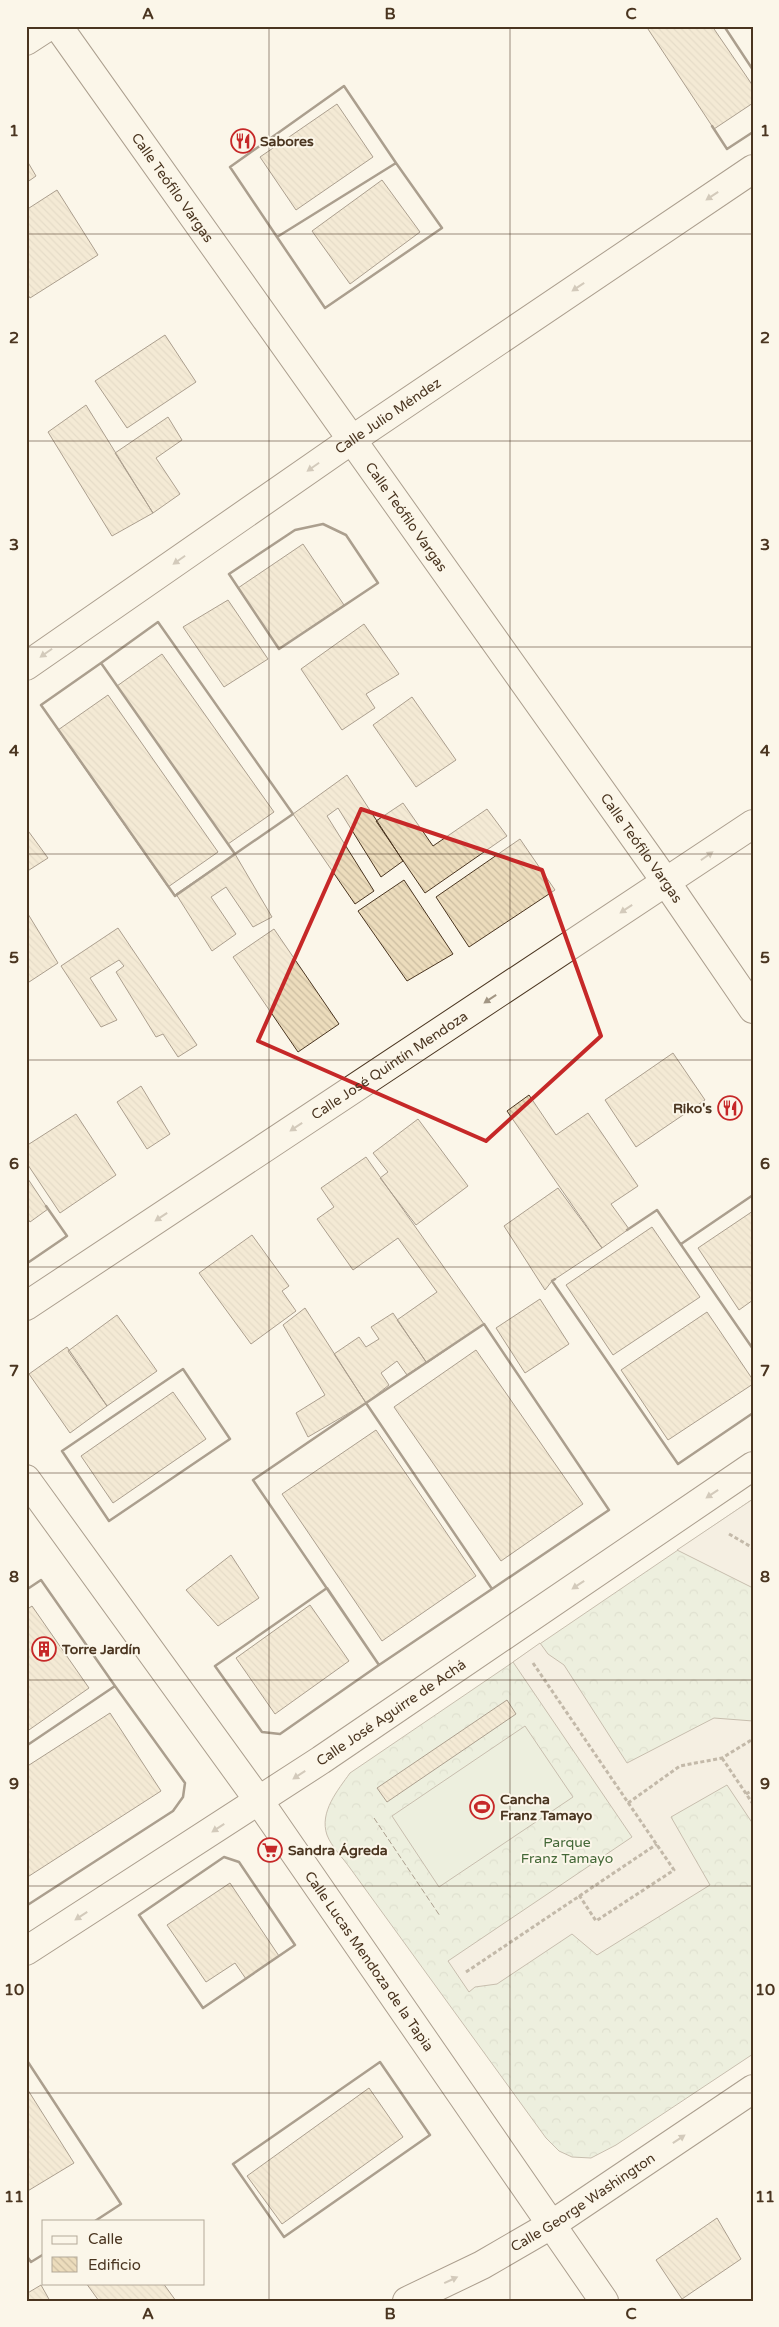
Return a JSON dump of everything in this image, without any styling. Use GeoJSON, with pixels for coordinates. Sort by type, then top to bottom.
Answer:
{"type":"FeatureCollection","features":[{"type":"Feature","properties":{"kind":"street"},"geometry":{"type":"LineString","coordinates":[[26,41],[49,26]]}},
{"type":"Feature","properties":{"kind":"street","name":"Calle Teófilo Vargas"},"geometry":{"type":"LineString","coordinates":[[58,26],[353,439],[666,882],[753,1009]]}},
{"type":"Feature","properties":{"kind":"street","name":"Calle Julio Méndez"},"geometry":{"type":"LineString","coordinates":[[26,666],[353,439],[753,169]]}},
{"type":"Feature","properties":{"kind":"street","name":"Calle José Quintín Mendoza"},"geometry":{"type":"LineString","coordinates":[[26,1306],[753,824]]}},
{"type":"Feature","properties":{"kind":"street","name":"Calle José Aguirre de Achá"},"geometry":{"type":"LineString","coordinates":[[26,1951],[259,1801],[753,1466]]}},
{"type":"Feature","properties":{"kind":"street","name":"Calle Lucas Mendoza de la Tapia"},"geometry":{"type":"LineString","coordinates":[[26,1479],[259,1801],[604,2301]]}},
{"type":"Feature","properties":{"kind":"street","name":"Calle George Washington"},"geometry":{"type":"LineString","coordinates":[[407,2301],[482,2265],[551,2225],[753,2089]]}},
{"type":"Feature","properties":{"kind":"path"},"geometry":{"type":"LineString","coordinates":[[729,1534],[753,1548]]}},
{"type":"Feature","properties":{"kind":"path"},"geometry":{"type":"LineString","coordinates":[[533,1663],[674,1870],[596,1921],[579,1895]]}},
{"type":"Feature","properties":{"kind":"path"},"geometry":{"type":"LineString","coordinates":[[628,1803],[680,1766],[722,1758],[753,1739]]}},
{"type":"Feature","properties":{"kind":"path"},"geometry":{"type":"LineString","coordinates":[[722,1758],[753,1804]]}},
{"type":"Feature","properties":{"kind":"path"},"geometry":{"type":"LineString","coordinates":[[746,1794],[753,1790]]}},
{"type":"Feature","properties":{"kind":"path"},"geometry":{"type":"LineString","coordinates":[[466,1972],[657,1844]]}},
{"type":"Feature","properties":{"kind":"highlighted area"},"geometry":{"type":"Polygon","coordinates":[[[361,809],[542,870],[601,1036],[486,1141],[258,1041],[361,809]]]}},
{"type":"Feature","properties":{"kind":"green space","name":"Parque Franz Tamayo"},"geometry":{"type":"Polygon","coordinates":[[[753,1499],[753,2054],[616,2145],[591,2158],[572,2157],[559,2151],[546,2138],[334,1848],[327,1835],[325,1826],[328,1810],[335,1794],[350,1773],[753,1499]]]}},
{"type":"Feature","properties":{"kind":"green space","name":"Cancha Franz Tamayo"},"geometry":{"type":"Polygon","coordinates":[[[525,1726],[573,1797],[439,1887],[392,1816],[525,1726]]]}},
{"type":"Feature","properties":{"kind":"shaded area"},"geometry":{"type":"Polygon","coordinates":[[[753,1499],[753,1588],[677,1550],[753,1499]]]}},
{"type":"Feature","properties":{"kind":"shaded area"},"geometry":{"type":"Polygon","coordinates":[[[540,1643],[548,1654],[564,1665],[627,1763],[714,1718],[753,1721],[753,1824],[727,1785],[671,1817],[710,1885],[597,1955],[572,1934],[497,1984],[475,1987],[469,1992],[448,1961],[632,1837],[513,1662],[540,1643]]]}},
{"type":"Feature","properties":{"kind":"building"},"geometry":{"type":"Polygon","coordinates":[[[646,26],[712,26],[753,86],[753,103],[714,129],[646,26]]]}},
{"type":"Feature","properties":{"kind":"building"},"geometry":{"type":"Polygon","coordinates":[[[337,104],[373,157],[296,210],[260,157],[337,104]]]}},
{"type":"Feature","properties":{"kind":"building"},"geometry":{"type":"Polygon","coordinates":[[[26,159],[36,176],[26,183],[26,159]]]}},
{"type":"Feature","properties":{"kind":"building"},"geometry":{"type":"Polygon","coordinates":[[[382,180],[420,232],[350,284],[312,231],[382,180]]]}},
{"type":"Feature","properties":{"kind":"building"},"geometry":{"type":"Polygon","coordinates":[[[57,190],[98,255],[30,298],[26,292],[26,210],[57,190]]]}},
{"type":"Feature","properties":{"kind":"building"},"geometry":{"type":"Polygon","coordinates":[[[165,335],[196,382],[127,428],[95,381],[165,335]]]}},
{"type":"Feature","properties":{"kind":"building"},"geometry":{"type":"Polygon","coordinates":[[[86,405],[153,513],[112,536],[48,432],[86,405]]]}},
{"type":"Feature","properties":{"kind":"building"},"geometry":{"type":"Polygon","coordinates":[[[168,417],[182,440],[156,458],[180,494],[153,513],[115,453],[168,417]]]}},
{"type":"Feature","properties":{"kind":"building"},"geometry":{"type":"Polygon","coordinates":[[[303,544],[344,605],[279,649],[238,588],[303,544]]]}},
{"type":"Feature","properties":{"kind":"building"},"geometry":{"type":"Polygon","coordinates":[[[228,600],[268,659],[224,687],[183,627],[228,600]]]}},
{"type":"Feature","properties":{"kind":"building"},"geometry":{"type":"Polygon","coordinates":[[[364,624],[399,674],[366,694],[375,708],[342,730],[301,669],[364,624]]]}},
{"type":"Feature","properties":{"kind":"building"},"geometry":{"type":"Polygon","coordinates":[[[162,654],[274,812],[228,844],[117,686],[162,654]]]}},
{"type":"Feature","properties":{"kind":"building"},"geometry":{"type":"Polygon","coordinates":[[[108,695],[218,852],[168,887],[58,730],[108,695]]]}},
{"type":"Feature","properties":{"kind":"building"},"geometry":{"type":"Polygon","coordinates":[[[412,697],[456,760],[416,787],[373,725],[412,697]]]}},
{"type":"Feature","properties":{"kind":"building"},"geometry":{"type":"Polygon","coordinates":[[[347,775],[403,861],[381,877],[338,808],[327,816],[374,891],[355,904],[293,814],[347,775]]]}},
{"type":"Feature","properties":{"kind":"building"},"geometry":{"type":"Polygon","coordinates":[[[403,803],[433,846],[487,809],[507,836],[425,893],[376,821],[403,803]]]}},
{"type":"Feature","properties":{"kind":"building"},"geometry":{"type":"Polygon","coordinates":[[[26,828],[48,858],[26,872],[26,828]]]}},
{"type":"Feature","properties":{"kind":"building"},"geometry":{"type":"Polygon","coordinates":[[[520,839],[555,890],[469,947],[436,897],[520,839]]]}},
{"type":"Feature","properties":{"kind":"building"},"geometry":{"type":"Polygon","coordinates":[[[235,854],[272,917],[253,927],[226,887],[211,897],[236,934],[212,951],[176,894],[235,854]]]}},
{"type":"Feature","properties":{"kind":"building"},"geometry":{"type":"Polygon","coordinates":[[[404,880],[453,954],[407,981],[358,911],[404,880]]]}},
{"type":"Feature","properties":{"kind":"building"},"geometry":{"type":"Polygon","coordinates":[[[28,914],[58,963],[26,984],[26,915],[28,914]]]}},
{"type":"Feature","properties":{"kind":"building"},"geometry":{"type":"Polygon","coordinates":[[[118,928],[197,1045],[178,1057],[163,1034],[156,1037],[116,972],[124,966],[119,960],[90,978],[117,1020],[101,1027],[61,966],[118,928]]]}},
{"type":"Feature","properties":{"kind":"building"},"geometry":{"type":"Polygon","coordinates":[[[274,929],[339,1024],[298,1052],[233,957],[274,929]]]}},
{"type":"Feature","properties":{"kind":"building"},"geometry":{"type":"Polygon","coordinates":[[[673,1053],[705,1100],[636,1147],[605,1100],[673,1053]]]}},
{"type":"Feature","properties":{"kind":"building"},"geometry":{"type":"Polygon","coordinates":[[[141,1086],[170,1134],[147,1149],[117,1102],[141,1086]]]}},
{"type":"Feature","properties":{"kind":"building"},"geometry":{"type":"Polygon","coordinates":[[[529,1095],[556,1135],[588,1113],[638,1186],[611,1204],[629,1229],[602,1248],[507,1111],[529,1095]]]}},
{"type":"Feature","properties":{"kind":"building"},"geometry":{"type":"Polygon","coordinates":[[[76,1114],[116,1175],[60,1213],[26,1162],[26,1146],[76,1114]]]}},
{"type":"Feature","properties":{"kind":"building"},"geometry":{"type":"Polygon","coordinates":[[[418,1119],[468,1186],[416,1225],[380,1178],[388,1172],[373,1153],[418,1119]]]}},
{"type":"Feature","properties":{"kind":"building"},"geometry":{"type":"Polygon","coordinates":[[[366,1157],[484,1324],[427,1363],[397,1320],[437,1292],[398,1238],[353,1270],[317,1219],[334,1207],[321,1188],[366,1157]]]}},
{"type":"Feature","properties":{"kind":"building"},"geometry":{"type":"Polygon","coordinates":[[[26,1176],[48,1209],[30,1222],[26,1216],[26,1176]]]}},
{"type":"Feature","properties":{"kind":"building"},"geometry":{"type":"Polygon","coordinates":[[[558,1188],[602,1248],[552,1281],[545,1290],[504,1226],[558,1188]]]}},
{"type":"Feature","properties":{"kind":"building"},"geometry":{"type":"Polygon","coordinates":[[[753,1211],[753,1300],[739,1310],[698,1248],[753,1211]]]}},
{"type":"Feature","properties":{"kind":"building"},"geometry":{"type":"Polygon","coordinates":[[[652,1227],[700,1297],[613,1355],[566,1285],[652,1227]]]}},
{"type":"Feature","properties":{"kind":"building"},"geometry":{"type":"Polygon","coordinates":[[[252,1235],[289,1286],[282,1291],[296,1311],[251,1344],[199,1273],[252,1235]]]}},
{"type":"Feature","properties":{"kind":"building"},"geometry":{"type":"Polygon","coordinates":[[[540,1299],[569,1344],[525,1373],[496,1328],[540,1299]]]}},
{"type":"Feature","properties":{"kind":"building"},"geometry":{"type":"Polygon","coordinates":[[[305,1308],[366,1403],[308,1437],[296,1413],[325,1395],[283,1325],[305,1308]]]}},
{"type":"Feature","properties":{"kind":"building"},"geometry":{"type":"Polygon","coordinates":[[[707,1312],[753,1380],[753,1384],[668,1440],[621,1370],[707,1312]]]}},
{"type":"Feature","properties":{"kind":"building"},"geometry":{"type":"Polygon","coordinates":[[[393,1313],[426,1362],[407,1375],[397,1361],[381,1373],[389,1385],[366,1403],[334,1354],[359,1337],[366,1347],[379,1339],[371,1327],[393,1313]]]}},
{"type":"Feature","properties":{"kind":"building"},"geometry":{"type":"Polygon","coordinates":[[[117,1315],[157,1371],[107,1406],[68,1351],[117,1315]]]}},
{"type":"Feature","properties":{"kind":"building"},"geometry":{"type":"Polygon","coordinates":[[[67,1347],[107,1406],[70,1433],[29,1374],[67,1347]]]}},
{"type":"Feature","properties":{"kind":"building"},"geometry":{"type":"Polygon","coordinates":[[[476,1350],[583,1504],[501,1561],[394,1407],[476,1350]]]}},
{"type":"Feature","properties":{"kind":"building"},"geometry":{"type":"Polygon","coordinates":[[[173,1392],[206,1439],[113,1503],[81,1456],[173,1392]]]}},
{"type":"Feature","properties":{"kind":"building"},"geometry":{"type":"Polygon","coordinates":[[[376,1430],[476,1576],[382,1641],[282,1494],[376,1430]]]}},
{"type":"Feature","properties":{"kind":"building"},"geometry":{"type":"Polygon","coordinates":[[[231,1555],[259,1598],[218,1626],[186,1590],[231,1555]]]}},
{"type":"Feature","properties":{"kind":"building"},"geometry":{"type":"Polygon","coordinates":[[[310,1605],[349,1661],[275,1714],[236,1658],[310,1605]]]}},
{"type":"Feature","properties":{"kind":"building","name":"Torre Jardín"},"geometry":{"type":"Polygon","coordinates":[[[32,1606],[89,1688],[26,1732],[26,1610],[32,1606]]]}},
{"type":"Feature","properties":{"kind":"building"},"geometry":{"type":"Polygon","coordinates":[[[507,1700],[516,1714],[387,1802],[377,1788],[507,1700]]]}},
{"type":"Feature","properties":{"kind":"building"},"geometry":{"type":"Polygon","coordinates":[[[110,1713],[161,1791],[26,1878],[26,1767],[110,1713]]]}},
{"type":"Feature","properties":{"kind":"building"},"geometry":{"type":"Polygon","coordinates":[[[230,1883],[279,1956],[246,1979],[235,1963],[206,1982],[167,1925],[230,1883]]]}},
{"type":"Feature","properties":{"kind":"building"},"geometry":{"type":"Polygon","coordinates":[[[26,2087],[74,2163],[26,2192],[26,2087]]]}},
{"type":"Feature","properties":{"kind":"building"},"geometry":{"type":"Polygon","coordinates":[[[369,2088],[403,2137],[282,2224],[247,2176],[369,2088]]]}},
{"type":"Feature","properties":{"kind":"building"},"geometry":{"type":"Polygon","coordinates":[[[717,2218],[741,2259],[682,2299],[656,2260],[717,2218]]]}},
{"type":"Feature","properties":{"kind":"building"},"geometry":{"type":"Polygon","coordinates":[[[87,2284],[164,2284],[176,2301],[99,2301],[87,2284]]]}},
{"type":"Feature","properties":{"kind":"building"},"geometry":{"type":"Polygon","coordinates":[[[41,2285],[50,2301],[26,2301],[26,2294],[41,2285]]]}},
{"type":"Feature","properties":{"kind":"fence"},"geometry":{"type":"LineString","coordinates":[[374,1818],[440,1916]]}},
{"type":"Feature","properties":{"kind":"wall"},"geometry":{"type":"LineString","coordinates":[[724,26],[753,70]]}},
{"type":"Feature","properties":{"kind":"wall"},"geometry":{"type":"LineString","coordinates":[[344,86],[396,163],[277,237],[230,167],[344,86]]}},
{"type":"Feature","properties":{"kind":"wall"},"geometry":{"type":"LineString","coordinates":[[712,126],[727,149],[753,132]]}},
{"type":"Feature","properties":{"kind":"wall"},"geometry":{"type":"LineString","coordinates":[[396,163],[442,228],[325,308],[277,237],[396,163]]}},
{"type":"Feature","properties":{"kind":"wall"},"geometry":{"type":"LineString","coordinates":[[323,524],[346,535],[378,583],[279,649],[229,574],[295,530],[323,524]]}},
{"type":"Feature","properties":{"kind":"wall"},"geometry":{"type":"LineString","coordinates":[[158,622],[293,814],[235,854],[101,663],[158,622]]}},
{"type":"Feature","properties":{"kind":"wall"},"geometry":{"type":"LineString","coordinates":[[101,663],[235,854],[175,896],[41,705],[101,663]]}},
{"type":"Feature","properties":{"kind":"wall"},"geometry":{"type":"LineString","coordinates":[[682,1246],[681,1244],[753,1195]]}},
{"type":"Feature","properties":{"kind":"wall"},"geometry":{"type":"LineString","coordinates":[[26,1264],[67,1236],[46,1206]]}},
{"type":"Feature","properties":{"kind":"wall"},"geometry":{"type":"LineString","coordinates":[[627,1230],[657,1210],[753,1349]]}},
{"type":"Feature","properties":{"kind":"wall"},"geometry":{"type":"LineString","coordinates":[[555,1279],[552,1281],[678,1464],[753,1413]]}},
{"type":"Feature","properties":{"kind":"wall"},"geometry":{"type":"LineString","coordinates":[[484,1324],[609,1510],[492,1589],[366,1403],[484,1324]]}},
{"type":"Feature","properties":{"kind":"wall"},"geometry":{"type":"LineString","coordinates":[[183,1369],[230,1439],[109,1521],[62,1451],[183,1369]]}},
{"type":"Feature","properties":{"kind":"wall"},"geometry":{"type":"LineString","coordinates":[[366,1403],[492,1589],[379,1665],[253,1480],[366,1403]]}},
{"type":"Feature","properties":{"kind":"wall"},"geometry":{"type":"LineString","coordinates":[[26,1590],[41,1580],[115,1686]]}},
{"type":"Feature","properties":{"kind":"wall"},"geometry":{"type":"LineString","coordinates":[[327,1588],[379,1665],[280,1734],[262,1732],[215,1666],[327,1588]]}},
{"type":"Feature","properties":{"kind":"wall"},"geometry":{"type":"LineString","coordinates":[[26,1746],[115,1686],[185,1783],[183,1797],[173,1811],[26,1906]]}},
{"type":"Feature","properties":{"kind":"wall"},"geometry":{"type":"LineString","coordinates":[[224,1857],[239,1862],[295,1945],[203,2008],[139,1915],[224,1857]]}},
{"type":"Feature","properties":{"kind":"wall"},"geometry":{"type":"LineString","coordinates":[[26,2059],[121,2204],[97,2220]]}},
{"type":"Feature","properties":{"kind":"wall"},"geometry":{"type":"LineString","coordinates":[[380,2062],[430,2135],[284,2237],[233,2164],[380,2062]]}},
{"type":"Feature","properties":{"kind":"wall"},"geometry":{"type":"LineString","coordinates":[[26,2255],[31,2262],[42,2255]]}},
{"type":"Feature","properties":{"kind":"place","name":"Sabores"},"geometry":{"type":"Point","coordinates":[243,141]}},
{"type":"Feature","properties":{"kind":"place","name":"Riko's"},"geometry":{"type":"Point","coordinates":[730,1108]}},
{"type":"Feature","properties":{"kind":"place","name":"Torre Jardín"},"geometry":{"type":"Point","coordinates":[44,1649]}},
{"type":"Feature","properties":{"kind":"place","name":"Cancha Franz Tamayo"},"geometry":{"type":"Point","coordinates":[482,1807]}},
{"type":"Feature","properties":{"kind":"place","name":"Sandra Ágreda"},"geometry":{"type":"Point","coordinates":[270,1850]}}]}
